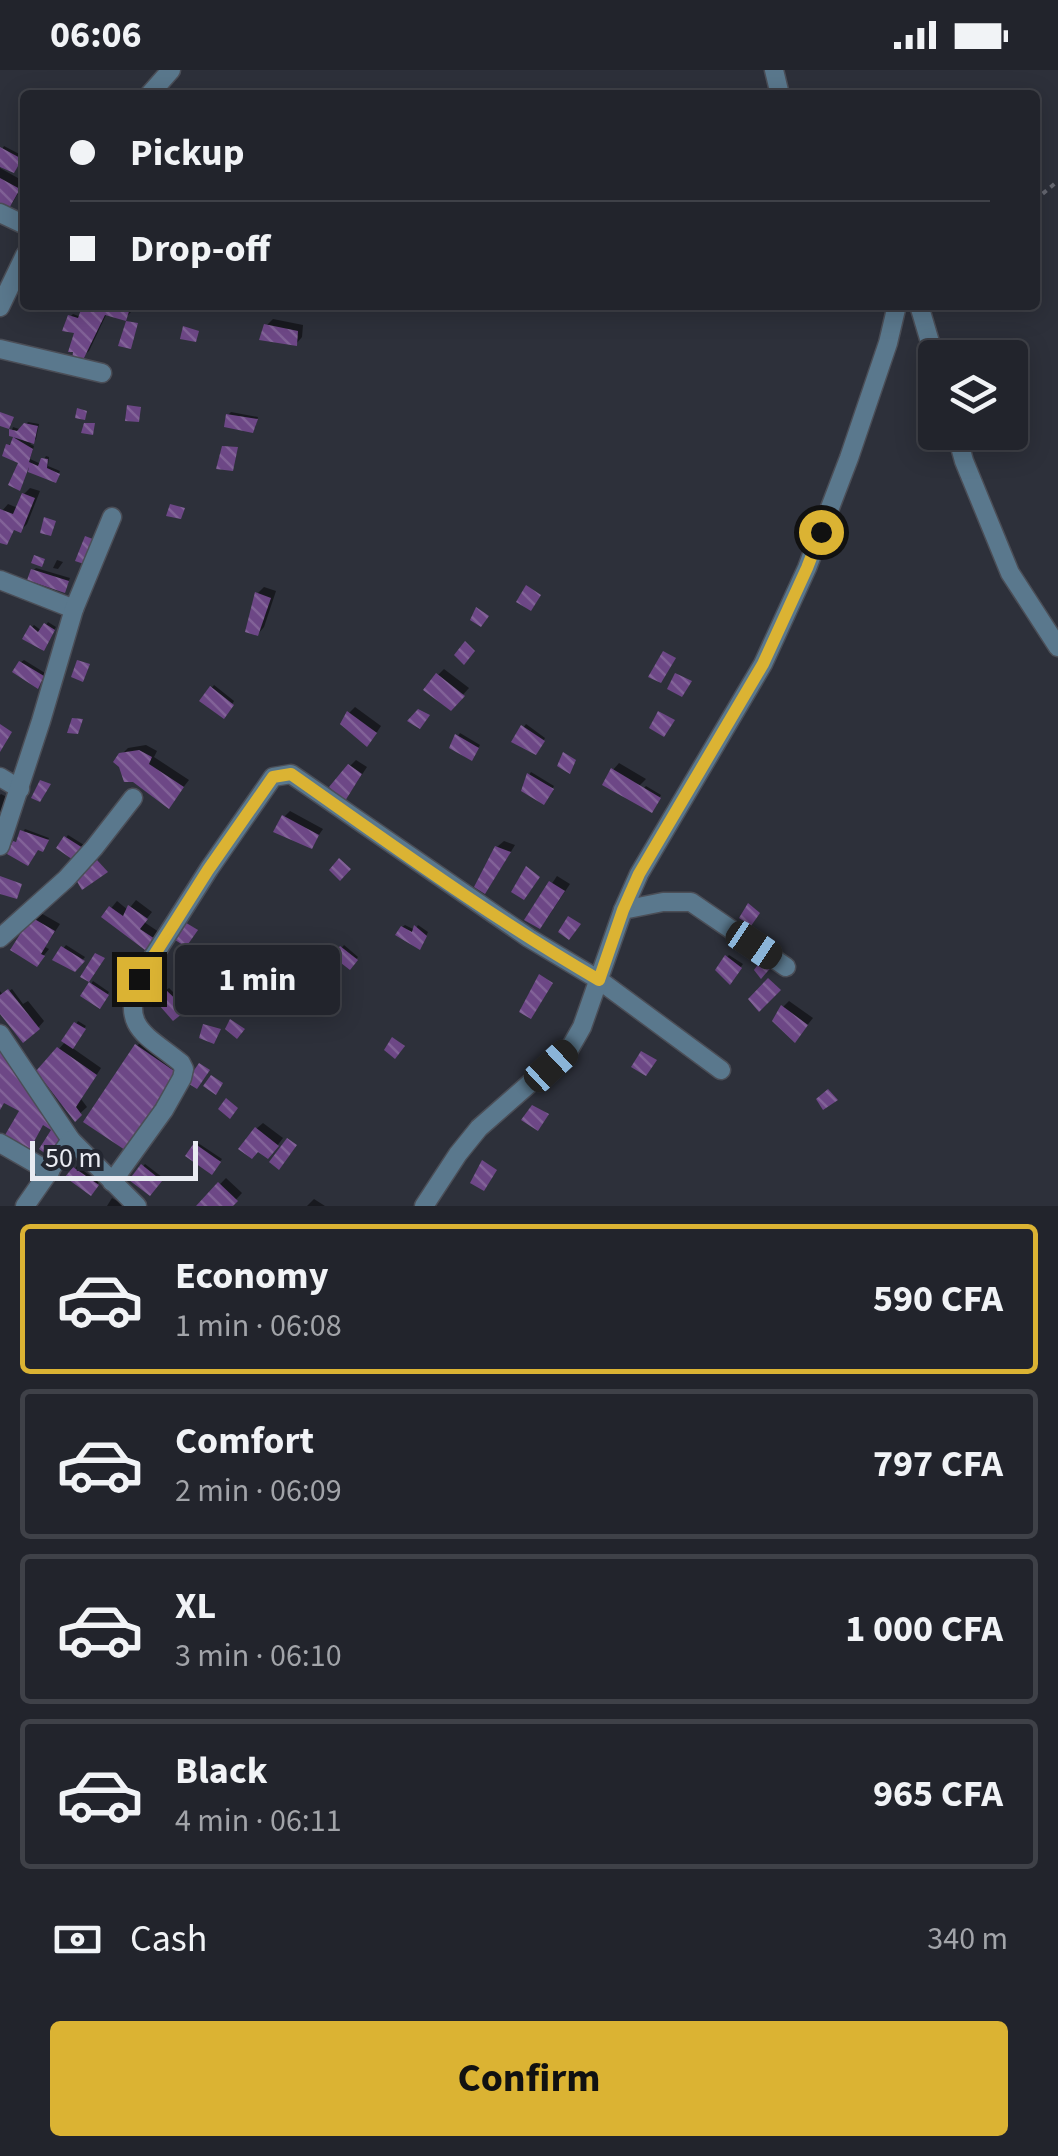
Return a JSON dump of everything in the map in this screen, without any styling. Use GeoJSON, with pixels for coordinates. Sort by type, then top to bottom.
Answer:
{"type":"FeatureCollection","features":[{"type":"Feature","properties":{"kind":"street"},"geometry":{"type":"LineString","coordinates":[[153,90],[171,70]]}},
{"type":"Feature","properties":{"kind":"street"},"geometry":{"type":"LineString","coordinates":[[0,307],[20,265]]}},
{"type":"Feature","properties":{"kind":"street"},"geometry":{"type":"LineString","coordinates":[[424,1206],[478,1128],[570,1048],[582,1027],[639,874],[763,664],[807,568],[849,458],[897,310]]}},
{"type":"Feature","properties":{"kind":"street"},"geometry":{"type":"LineString","coordinates":[[920,310],[929,340]]}},
{"type":"Feature","properties":{"kind":"street"},"geometry":{"type":"LineString","coordinates":[[0,349],[102,373]]}},
{"type":"Feature","properties":{"kind":"street"},"geometry":{"type":"LineString","coordinates":[[961,450],[1010,573],[1058,646]]}},
{"type":"Feature","properties":{"kind":"street"},"geometry":{"type":"LineString","coordinates":[[0,846],[74,609],[112,517]]}},
{"type":"Feature","properties":{"kind":"street"},"geometry":{"type":"LineString","coordinates":[[0,580],[74,609]]}},
{"type":"Feature","properties":{"kind":"street"},"geometry":{"type":"LineString","coordinates":[[112,1182],[182,1078],[182,1063],[133,1020],[132,997],[139,979],[273,777],[291,774],[439,878],[599,980],[720,1070]]}},
{"type":"Feature","properties":{"kind":"street"},"geometry":{"type":"LineString","coordinates":[[0,777],[20,790]]}},
{"type":"Feature","properties":{"kind":"street"},"geometry":{"type":"LineString","coordinates":[[0,938],[66,878],[133,798]]}},
{"type":"Feature","properties":{"kind":"street"},"geometry":{"type":"LineString","coordinates":[[623,910],[663,902],[691,902],[786,967]]}},
{"type":"Feature","properties":{"kind":"street"},"geometry":{"type":"LineString","coordinates":[[0,1034],[71,1140],[136,1206]]}},
{"type":"Feature","properties":{"kind":"street"},"geometry":{"type":"LineString","coordinates":[[26,1206],[71,1140]]}},
{"type":"Feature","properties":{"kind":"street"},"geometry":{"type":"LineString","coordinates":[[0,1143],[50,1172]]}},
{"type":"Feature","properties":{"kind":"building"},"geometry":{"type":"Polygon","coordinates":[[[0,147],[20,158],[14,173],[0,167],[0,147]]]}},
{"type":"Feature","properties":{"kind":"building"},"geometry":{"type":"Polygon","coordinates":[[[0,178],[20,189],[7,212],[0,208],[0,178]]]}},
{"type":"Feature","properties":{"kind":"building"},"geometry":{"type":"Polygon","coordinates":[[[81,310],[129,310],[126,321],[105,315],[83,360],[72,360],[73,352],[68,352],[74,333],[62,331],[68,315],[78,318],[81,310]]]}},
{"type":"Feature","properties":{"kind":"building"},"geometry":{"type":"Polygon","coordinates":[[[126,321],[138,323],[131,349],[118,346],[126,321]]]}},
{"type":"Feature","properties":{"kind":"building"},"geometry":{"type":"Polygon","coordinates":[[[264,324],[298,331],[297,346],[259,340],[264,324]]]}},
{"type":"Feature","properties":{"kind":"building"},"geometry":{"type":"Polygon","coordinates":[[[183,326],[199,331],[196,342],[180,339],[183,326]]]}},
{"type":"Feature","properties":{"kind":"building"},"geometry":{"type":"Polygon","coordinates":[[[127,405],[141,407],[139,422],[125,421],[127,405]]]}},
{"type":"Feature","properties":{"kind":"building"},"geometry":{"type":"Polygon","coordinates":[[[77,408],[87,411],[85,420],[75,418],[77,408]]]}},
{"type":"Feature","properties":{"kind":"building"},"geometry":{"type":"Polygon","coordinates":[[[0,412],[14,417],[9,429],[0,426],[0,412]]]}},
{"type":"Feature","properties":{"kind":"building"},"geometry":{"type":"Polygon","coordinates":[[[226,414],[258,419],[253,433],[224,427],[226,414]]]}},
{"type":"Feature","properties":{"kind":"building"},"geometry":{"type":"Polygon","coordinates":[[[24,423],[38,426],[34,444],[9,436],[9,429],[17,431],[24,423]]]}},
{"type":"Feature","properties":{"kind":"building"},"geometry":{"type":"Polygon","coordinates":[[[84,423],[95,423],[93,435],[81,433],[84,423]]]}},
{"type":"Feature","properties":{"kind":"building"},"geometry":{"type":"Polygon","coordinates":[[[13,437],[33,449],[29,462],[38,466],[41,458],[48,459],[47,468],[60,474],[56,483],[28,472],[29,467],[20,491],[8,485],[18,463],[2,456],[13,437]]]}},
{"type":"Feature","properties":{"kind":"building"},"geometry":{"type":"Polygon","coordinates":[[[222,446],[238,447],[233,471],[216,469],[222,446]]]}},
{"type":"Feature","properties":{"kind":"building"},"geometry":{"type":"Polygon","coordinates":[[[22,493],[35,498],[21,533],[14,530],[7,545],[0,543],[0,509],[13,514],[22,493]]]}},
{"type":"Feature","properties":{"kind":"building"},"geometry":{"type":"Polygon","coordinates":[[[170,504],[185,508],[181,519],[166,516],[170,504]]]}},
{"type":"Feature","properties":{"kind":"building"},"geometry":{"type":"Polygon","coordinates":[[[44,517],[56,521],[51,536],[40,533],[44,517]]]}},
{"type":"Feature","properties":{"kind":"building"},"geometry":{"type":"Polygon","coordinates":[[[85,536],[98,541],[87,565],[75,561],[85,536]]]}},
{"type":"Feature","properties":{"kind":"building"},"geometry":{"type":"Polygon","coordinates":[[[34,555],[45,559],[42,567],[31,563],[34,555]]]}},
{"type":"Feature","properties":{"kind":"building"},"geometry":{"type":"Polygon","coordinates":[[[31,569],[69,581],[65,593],[27,580],[31,569]]]}},
{"type":"Feature","properties":{"kind":"building"},"geometry":{"type":"Polygon","coordinates":[[[526,585],[541,595],[531,611],[516,602],[526,585]]]}},
{"type":"Feature","properties":{"kind":"building"},"geometry":{"type":"Polygon","coordinates":[[[255,592],[271,598],[258,636],[245,632],[255,592]]]}},
{"type":"Feature","properties":{"kind":"building"},"geometry":{"type":"Polygon","coordinates":[[[476,607],[489,616],[481,627],[470,620],[476,607]]]}},
{"type":"Feature","properties":{"kind":"building"},"geometry":{"type":"Polygon","coordinates":[[[44,623],[55,630],[44,651],[22,639],[30,625],[38,632],[44,623]]]}},
{"type":"Feature","properties":{"kind":"building"},"geometry":{"type":"Polygon","coordinates":[[[465,641],[475,651],[464,665],[454,655],[465,641]]]}},
{"type":"Feature","properties":{"kind":"building"},"geometry":{"type":"Polygon","coordinates":[[[663,651],[676,658],[661,683],[648,677],[663,651]]]}},
{"type":"Feature","properties":{"kind":"building"},"geometry":{"type":"Polygon","coordinates":[[[77,660],[90,664],[83,682],[71,677],[77,660]]]}},
{"type":"Feature","properties":{"kind":"building"},"geometry":{"type":"Polygon","coordinates":[[[19,661],[44,676],[38,689],[12,672],[19,661]]]}},
{"type":"Feature","properties":{"kind":"building"},"geometry":{"type":"Polygon","coordinates":[[[436,673],[465,696],[451,711],[423,690],[436,673]]]}},
{"type":"Feature","properties":{"kind":"building"},"geometry":{"type":"Polygon","coordinates":[[[675,673],[692,681],[682,697],[667,689],[675,673]]]}},
{"type":"Feature","properties":{"kind":"building"},"geometry":{"type":"Polygon","coordinates":[[[210,686],[234,705],[224,719],[199,701],[210,686]]]}},
{"type":"Feature","properties":{"kind":"building"},"geometry":{"type":"Polygon","coordinates":[[[418,709],[430,715],[420,729],[407,721],[418,709]]]}},
{"type":"Feature","properties":{"kind":"building"},"geometry":{"type":"Polygon","coordinates":[[[347,711],[377,733],[367,747],[340,724],[347,711]]]}},
{"type":"Feature","properties":{"kind":"building"},"geometry":{"type":"Polygon","coordinates":[[[658,711],[675,720],[664,737],[649,728],[658,711]]]}},
{"type":"Feature","properties":{"kind":"building"},"geometry":{"type":"Polygon","coordinates":[[[72,718],[83,719],[78,734],[67,733],[72,718]]]}},
{"type":"Feature","properties":{"kind":"building"},"geometry":{"type":"Polygon","coordinates":[[[0,724],[12,732],[0,752],[0,724]]]}},
{"type":"Feature","properties":{"kind":"building"},"geometry":{"type":"Polygon","coordinates":[[[521,725],[545,741],[536,755],[511,742],[521,725]]]}},
{"type":"Feature","properties":{"kind":"building"},"geometry":{"type":"Polygon","coordinates":[[[455,734],[479,748],[472,761],[449,748],[455,734]]]}},
{"type":"Feature","properties":{"kind":"building"},"geometry":{"type":"Polygon","coordinates":[[[139,750],[152,757],[149,764],[184,787],[169,809],[133,782],[124,782],[113,762],[119,753],[139,750]]]}},
{"type":"Feature","properties":{"kind":"building"},"geometry":{"type":"Polygon","coordinates":[[[563,752],[576,760],[570,774],[557,766],[563,752]]]}},
{"type":"Feature","properties":{"kind":"building"},"geometry":{"type":"Polygon","coordinates":[[[348,764],[362,774],[345,801],[329,787],[348,764]]]}},
{"type":"Feature","properties":{"kind":"building"},"geometry":{"type":"Polygon","coordinates":[[[611,768],[661,798],[652,813],[602,785],[611,768]]]}},
{"type":"Feature","properties":{"kind":"building"},"geometry":{"type":"Polygon","coordinates":[[[527,773],[554,789],[544,805],[521,791],[527,773]]]}},
{"type":"Feature","properties":{"kind":"building"},"geometry":{"type":"Polygon","coordinates":[[[40,780],[51,784],[40,802],[31,798],[40,780]]]}},
{"type":"Feature","properties":{"kind":"building"},"geometry":{"type":"Polygon","coordinates":[[[282,815],[319,835],[312,849],[273,832],[282,815]]]}},
{"type":"Feature","properties":{"kind":"building"},"geometry":{"type":"Polygon","coordinates":[[[20,830],[49,840],[28,866],[7,854],[20,830]]]}},
{"type":"Feature","properties":{"kind":"building"},"geometry":{"type":"Polygon","coordinates":[[[64,836],[83,848],[76,862],[56,848],[64,836]]]}},
{"type":"Feature","properties":{"kind":"building"},"geometry":{"type":"Polygon","coordinates":[[[495,846],[511,852],[485,894],[474,887],[495,846]]]}},
{"type":"Feature","properties":{"kind":"building"},"geometry":{"type":"Polygon","coordinates":[[[339,858],[351,869],[340,881],[329,870],[339,858]]]}},
{"type":"Feature","properties":{"kind":"building"},"geometry":{"type":"Polygon","coordinates":[[[97,860],[108,872],[82,890],[75,878],[97,860]]]}},
{"type":"Feature","properties":{"kind":"building"},"geometry":{"type":"Polygon","coordinates":[[[526,866],[540,877],[524,900],[511,892],[526,866]]]}},
{"type":"Feature","properties":{"kind":"building"},"geometry":{"type":"Polygon","coordinates":[[[0,876],[22,884],[17,899],[0,894],[0,876]]]}},
{"type":"Feature","properties":{"kind":"building"},"geometry":{"type":"Polygon","coordinates":[[[549,881],[565,891],[540,929],[524,920],[549,881]]]}},
{"type":"Feature","properties":{"kind":"building"},"geometry":{"type":"Polygon","coordinates":[[[748,903],[760,913],[751,926],[739,918],[748,903]]]}},
{"type":"Feature","properties":{"kind":"building"},"geometry":{"type":"Polygon","coordinates":[[[128,905],[148,919],[140,929],[155,939],[145,950],[101,917],[109,906],[123,916],[128,905]]]}},
{"type":"Feature","properties":{"kind":"building"},"geometry":{"type":"Polygon","coordinates":[[[568,916],[581,924],[569,940],[558,932],[568,916]]]}},
{"type":"Feature","properties":{"kind":"building"},"geometry":{"type":"Polygon","coordinates":[[[31,917],[55,931],[37,967],[10,950],[31,917]]]}},
{"type":"Feature","properties":{"kind":"building"},"geometry":{"type":"Polygon","coordinates":[[[183,921],[198,930],[186,947],[172,938],[183,921]]]}},
{"type":"Feature","properties":{"kind":"building"},"geometry":{"type":"Polygon","coordinates":[[[414,925],[427,936],[420,950],[395,935],[401,926],[412,932],[414,925]]]}},
{"type":"Feature","properties":{"kind":"building"},"geometry":{"type":"Polygon","coordinates":[[[61,946],[85,961],[75,972],[52,960],[61,946]]]}},
{"type":"Feature","properties":{"kind":"building"},"geometry":{"type":"Polygon","coordinates":[[[340,946],[358,960],[350,970],[332,956],[340,946]]]}},
{"type":"Feature","properties":{"kind":"building"},"geometry":{"type":"Polygon","coordinates":[[[95,953],[105,958],[89,982],[80,977],[95,953]]]}},
{"type":"Feature","properties":{"kind":"building"},"geometry":{"type":"Polygon","coordinates":[[[725,955],[742,968],[730,985],[715,970],[725,955]]]}},
{"type":"Feature","properties":{"kind":"building"},"geometry":{"type":"Polygon","coordinates":[[[764,956],[774,964],[761,979],[754,970],[764,956]]]}},
{"type":"Feature","properties":{"kind":"building"},"geometry":{"type":"Polygon","coordinates":[[[539,974],[553,983],[531,1019],[519,1012],[539,974]]]}},
{"type":"Feature","properties":{"kind":"building"},"geometry":{"type":"Polygon","coordinates":[[[263,977],[275,980],[286,993],[263,1017],[252,1007],[261,995],[256,986],[263,977]]]}},
{"type":"Feature","properties":{"kind":"building"},"geometry":{"type":"Polygon","coordinates":[[[768,978],[781,990],[759,1012],[748,999],[768,978]]]}},
{"type":"Feature","properties":{"kind":"building"},"geometry":{"type":"Polygon","coordinates":[[[89,982],[109,995],[100,1009],[80,996],[89,982]]]}},
{"type":"Feature","properties":{"kind":"building"},"geometry":{"type":"Polygon","coordinates":[[[8,989],[40,1029],[23,1043],[0,1014],[0,995],[8,989]]]}},
{"type":"Feature","properties":{"kind":"building"},"geometry":{"type":"Polygon","coordinates":[[[165,989],[187,1010],[173,1021],[152,997],[165,989]]]}},
{"type":"Feature","properties":{"kind":"building"},"geometry":{"type":"Polygon","coordinates":[[[781,1005],[808,1025],[795,1043],[772,1021],[781,1005]]]}},
{"type":"Feature","properties":{"kind":"building"},"geometry":{"type":"Polygon","coordinates":[[[230,1019],[245,1029],[237,1039],[225,1029],[230,1019]]]}},
{"type":"Feature","properties":{"kind":"building"},"geometry":{"type":"Polygon","coordinates":[[[74,1022],[86,1029],[73,1049],[61,1041],[74,1022]]]}},
{"type":"Feature","properties":{"kind":"building"},"geometry":{"type":"Polygon","coordinates":[[[203,1024],[221,1029],[214,1044],[199,1038],[203,1024]]]}},
{"type":"Feature","properties":{"kind":"building"},"geometry":{"type":"Polygon","coordinates":[[[392,1037],[405,1046],[395,1059],[384,1050],[392,1037]]]}},
{"type":"Feature","properties":{"kind":"building"},"geometry":{"type":"Polygon","coordinates":[[[135,1044],[180,1075],[128,1152],[83,1122],[135,1044]]]}},
{"type":"Feature","properties":{"kind":"building"},"geometry":{"type":"Polygon","coordinates":[[[0,1047],[63,1136],[50,1157],[39,1149],[51,1130],[43,1125],[30,1149],[5,1135],[19,1111],[4,1103],[0,1110],[0,1047]]]}},
{"type":"Feature","properties":{"kind":"building"},"geometry":{"type":"Polygon","coordinates":[[[57,1047],[97,1075],[76,1107],[82,1115],[75,1122],[36,1071],[57,1047]]]}},
{"type":"Feature","properties":{"kind":"building"},"geometry":{"type":"Polygon","coordinates":[[[641,1051],[657,1060],[646,1076],[631,1067],[641,1051]]]}},
{"type":"Feature","properties":{"kind":"building"},"geometry":{"type":"Polygon","coordinates":[[[199,1063],[210,1070],[197,1089],[186,1082],[199,1063]]]}},
{"type":"Feature","properties":{"kind":"building"},"geometry":{"type":"Polygon","coordinates":[[[211,1075],[223,1083],[216,1095],[203,1086],[211,1075]]]}},
{"type":"Feature","properties":{"kind":"building"},"geometry":{"type":"Polygon","coordinates":[[[828,1089],[838,1100],[823,1110],[816,1099],[828,1089]]]}},
{"type":"Feature","properties":{"kind":"building"},"geometry":{"type":"Polygon","coordinates":[[[226,1098],[238,1108],[230,1119],[218,1109],[226,1098]]]}},
{"type":"Feature","properties":{"kind":"building"},"geometry":{"type":"Polygon","coordinates":[[[532,1105],[549,1114],[538,1131],[521,1120],[532,1105]]]}},
{"type":"Feature","properties":{"kind":"building"},"geometry":{"type":"Polygon","coordinates":[[[255,1127],[279,1146],[268,1159],[258,1152],[252,1159],[238,1149],[255,1127]]]}},
{"type":"Feature","properties":{"kind":"building"},"geometry":{"type":"Polygon","coordinates":[[[287,1138],[297,1145],[279,1170],[269,1162],[287,1138]]]}},
{"type":"Feature","properties":{"kind":"building"},"geometry":{"type":"Polygon","coordinates":[[[194,1143],[221,1162],[212,1175],[185,1156],[194,1143]]]}},
{"type":"Feature","properties":{"kind":"building"},"geometry":{"type":"Polygon","coordinates":[[[482,1160],[497,1170],[484,1191],[470,1183],[482,1160]]]}},
{"type":"Feature","properties":{"kind":"building"},"geometry":{"type":"Polygon","coordinates":[[[141,1164],[162,1181],[150,1196],[129,1180],[141,1164]]]}},
{"type":"Feature","properties":{"kind":"building"},"geometry":{"type":"Polygon","coordinates":[[[73,1167],[99,1185],[91,1196],[65,1177],[73,1167]]]}},
{"type":"Feature","properties":{"kind":"building"},"geometry":{"type":"Polygon","coordinates":[[[218,1182],[238,1201],[233,1206],[196,1206],[218,1182]]]}},
{"type":"Feature","properties":{"kind":"route"},"geometry":{"type":"LineString","coordinates":[[139,979],[273,777],[291,774],[529,938],[599,980],[639,874],[763,664],[821,532]]}}]}
